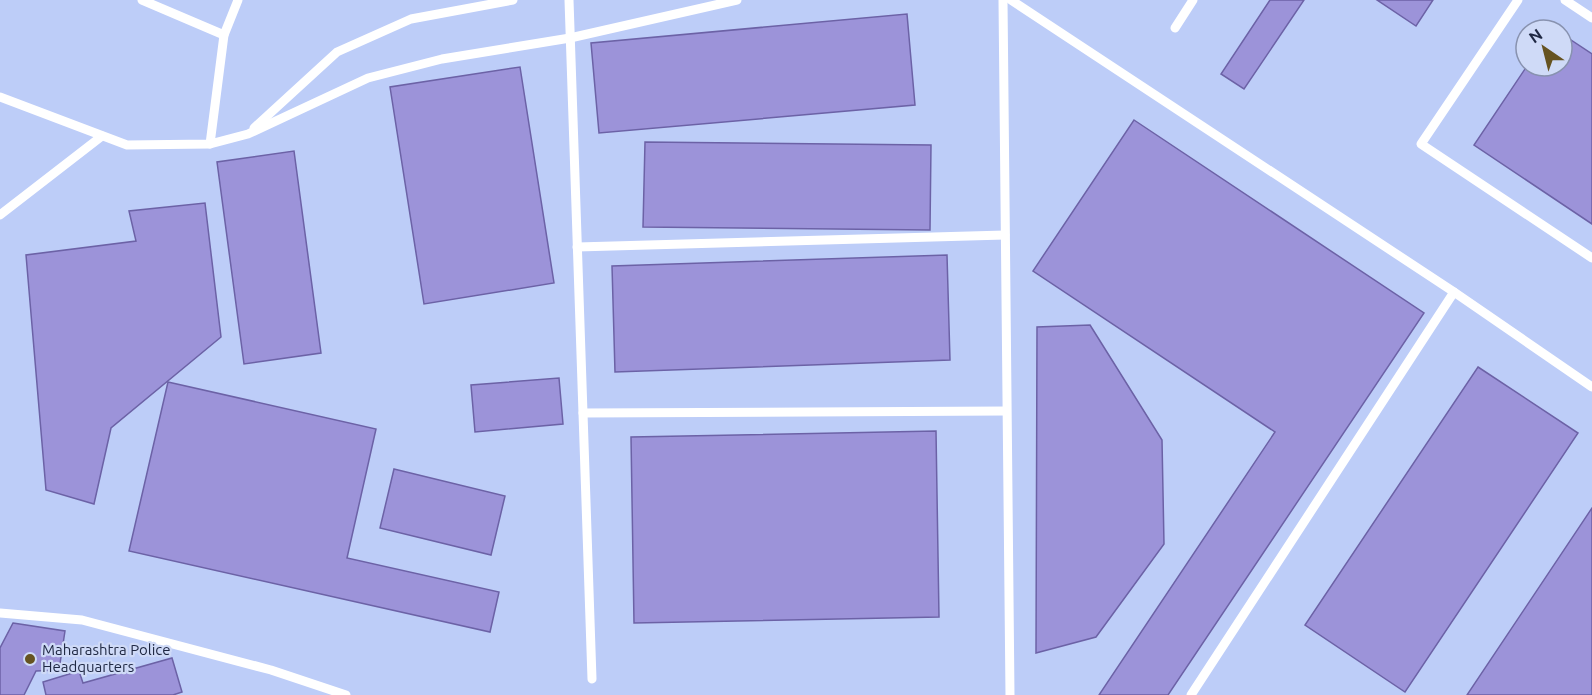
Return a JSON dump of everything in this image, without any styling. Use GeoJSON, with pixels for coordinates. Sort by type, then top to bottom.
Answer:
{"type":"FeatureCollection","features":[{"type":"Feature","properties":{"kind":"lane"},"geometry":{"type":"LineString","coordinates":[[142,0],[224,35]]}},
{"type":"Feature","properties":{"kind":"lane"},"geometry":{"type":"LineString","coordinates":[[210,144],[224,35],[238,0]]}},
{"type":"Feature","properties":{"kind":"lane"},"geometry":{"type":"LineString","coordinates":[[248,134],[337,52],[411,19],[513,0]]}},
{"type":"Feature","properties":{"kind":"lane"},"geometry":{"type":"LineString","coordinates":[[569,0],[592,679]]}},
{"type":"Feature","properties":{"kind":"lane"},"geometry":{"type":"LineString","coordinates":[[0,97],[127,144],[210,144],[248,134],[368,78],[442,59],[570,38],[737,0]]}},
{"type":"Feature","properties":{"kind":"lane"},"geometry":{"type":"LineString","coordinates":[[1003,0],[1010,695]]}},
{"type":"Feature","properties":{"kind":"lane"},"geometry":{"type":"LineString","coordinates":[[1011,0],[1454,292],[1592,387]]}},
{"type":"Feature","properties":{"kind":"lane"},"geometry":{"type":"LineString","coordinates":[[1175,28],[1193,0]]}},
{"type":"Feature","properties":{"kind":"lane"},"geometry":{"type":"LineString","coordinates":[[1518,0],[1421,144],[1592,258]]}},
{"type":"Feature","properties":{"kind":"lane"},"geometry":{"type":"LineString","coordinates":[[1565,0],[1579,4],[1592,18]]}},
{"type":"Feature","properties":{"kind":"lane"},"geometry":{"type":"LineString","coordinates":[[0,215],[102,136]]}},
{"type":"Feature","properties":{"kind":"lane"},"geometry":{"type":"LineString","coordinates":[[577,247],[1005,235]]}},
{"type":"Feature","properties":{"kind":"lane"},"geometry":{"type":"LineString","coordinates":[[1191,695],[1454,292]]}},
{"type":"Feature","properties":{"kind":"lane"},"geometry":{"type":"LineString","coordinates":[[583,413],[1006,411]]}},
{"type":"Feature","properties":{"kind":"lane"},"geometry":{"type":"LineString","coordinates":[[0,613],[82,620],[272,670],[345,695]]}},
{"type":"Feature","properties":{"kind":"building"},"geometry":{"type":"Polygon","coordinates":[[[1270,0],[1304,0],[1244,89],[1221,74],[1270,0]]]}},
{"type":"Feature","properties":{"kind":"building"},"geometry":{"type":"Polygon","coordinates":[[[1377,0],[1433,0],[1416,26],[1377,0]]]}},
{"type":"Feature","properties":{"kind":"building"},"geometry":{"type":"Polygon","coordinates":[[[907,14],[915,105],[599,133],[591,43],[907,14]]]}},
{"type":"Feature","properties":{"kind":"building"},"geometry":{"type":"Polygon","coordinates":[[[1574,42],[1592,54],[1592,224],[1474,145],[1519,78],[1574,78],[1574,42]]]}},
{"type":"Feature","properties":{"kind":"building"},"geometry":{"type":"Polygon","coordinates":[[[520,67],[554,283],[424,304],[390,87],[520,67]]]}},
{"type":"Feature","properties":{"kind":"building"},"geometry":{"type":"Polygon","coordinates":[[[1134,120],[1424,313],[1168,695],[1099,695],[1275,432],[1033,271],[1134,120]]]}},
{"type":"Feature","properties":{"kind":"building"},"geometry":{"type":"Polygon","coordinates":[[[645,142],[931,145],[930,230],[643,227],[645,142]]]}},
{"type":"Feature","properties":{"kind":"building"},"geometry":{"type":"Polygon","coordinates":[[[294,151],[321,353],[244,364],[217,162],[294,151]]]}},
{"type":"Feature","properties":{"kind":"building"},"geometry":{"type":"Polygon","coordinates":[[[205,203],[221,337],[111,428],[94,504],[46,490],[26,255],[136,241],[129,211],[205,203]]]}},
{"type":"Feature","properties":{"kind":"building"},"geometry":{"type":"Polygon","coordinates":[[[947,255],[950,360],[615,372],[612,266],[947,255]]]}},
{"type":"Feature","properties":{"kind":"building"},"geometry":{"type":"Polygon","coordinates":[[[1090,325],[1162,440],[1164,544],[1096,637],[1036,653],[1037,327],[1090,325]]]}},
{"type":"Feature","properties":{"kind":"building"},"geometry":{"type":"Polygon","coordinates":[[[1478,367],[1578,433],[1405,692],[1305,625],[1478,367]]]}},
{"type":"Feature","properties":{"kind":"building"},"geometry":{"type":"Polygon","coordinates":[[[559,378],[563,424],[475,432],[471,385],[559,378]]]}},
{"type":"Feature","properties":{"kind":"building"},"geometry":{"type":"Polygon","coordinates":[[[168,382],[376,429],[347,558],[499,592],[490,632],[129,551],[168,382]]]}},
{"type":"Feature","properties":{"kind":"building"},"geometry":{"type":"Polygon","coordinates":[[[936,431],[939,617],[634,623],[631,437],[936,431]]]}},
{"type":"Feature","properties":{"kind":"building"},"geometry":{"type":"Polygon","coordinates":[[[394,469],[505,496],[491,555],[380,528],[394,469]]]}},
{"type":"Feature","properties":{"kind":"building"},"geometry":{"type":"Polygon","coordinates":[[[1592,508],[1592,695],[1467,695],[1592,508]]]}},
{"type":"Feature","properties":{"kind":"building","name":"Maharashtra Police Headquarters"},"geometry":{"type":"Polygon","coordinates":[[[13,623],[65,631],[59,670],[36,671],[24,695],[0,695],[0,648],[13,623]]]}},
{"type":"Feature","properties":{"kind":"building","name":"Maharashtra Police Headquarters"},"geometry":{"type":"Polygon","coordinates":[[[172,658],[182,692],[173,695],[46,695],[43,682],[79,671],[83,683],[172,658]]]}},
{"type":"Feature","properties":{"kind":"place","name":"Maharashtra Police Headquarters"},"geometry":{"type":"Point","coordinates":[30,659]}}]}
